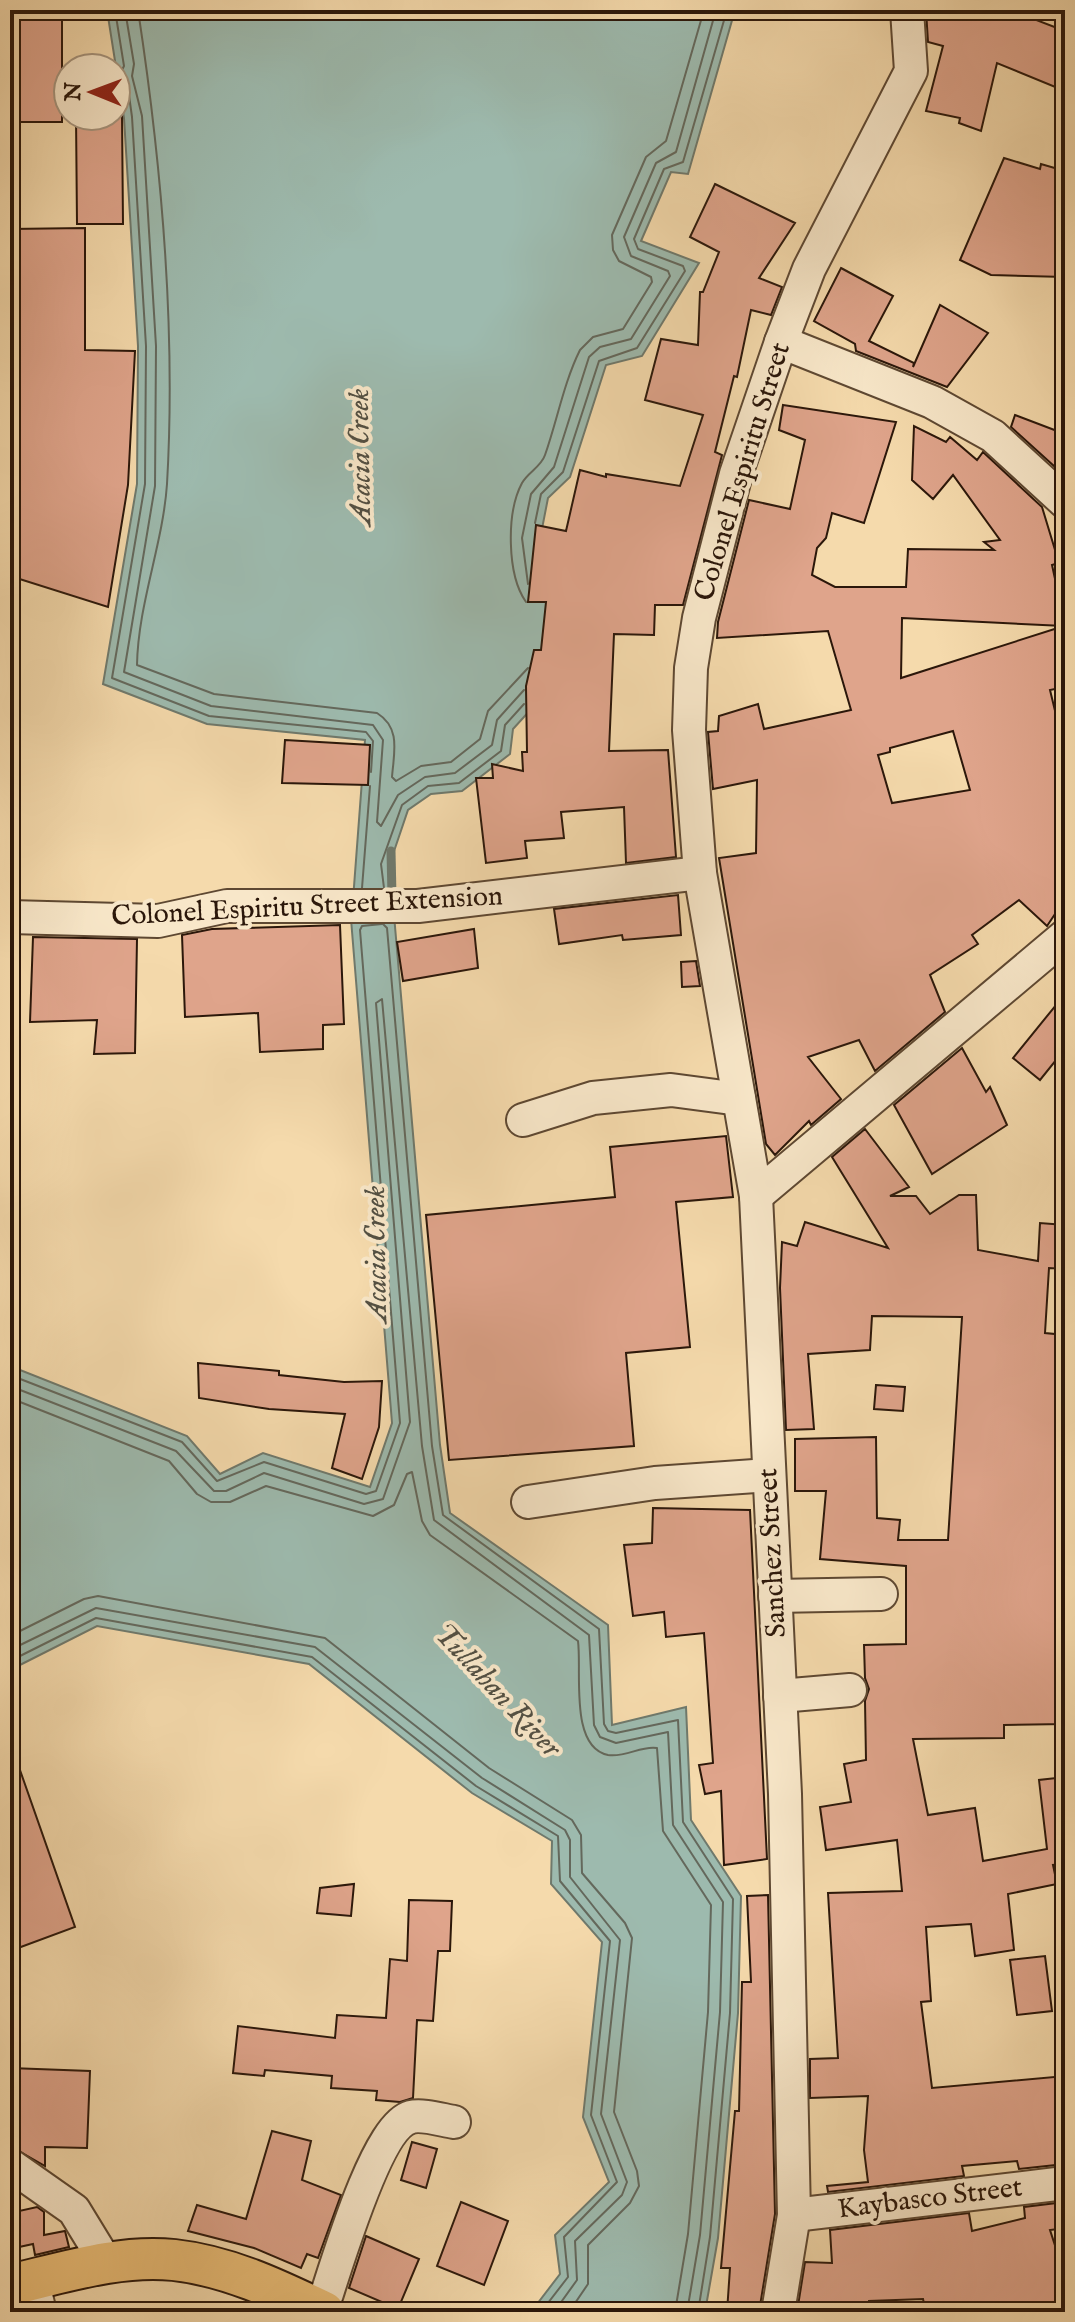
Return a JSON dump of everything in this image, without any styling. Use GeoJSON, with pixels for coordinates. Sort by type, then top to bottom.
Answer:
{"type":"FeatureCollection","features":[{"type":"Feature","properties":{"kind":"main road"},"geometry":{"type":"LineString","coordinates":[[27,2292],[107,2264],[172,2260],[257,2280],[322,2312]]}},
{"type":"Feature","properties":{"kind":"street","name":"Colonel Espiritu Street"},"geometry":{"type":"LineString","coordinates":[[756,1196],[700,873],[689,730],[691,668],[699,618],[736,474],[781,342],[809,269],[904,90],[911,71],[907,10]]}},
{"type":"Feature","properties":{"kind":"street"},"geometry":{"type":"LineString","coordinates":[[781,342],[932,402],[993,436],[1065,502]]}},
{"type":"Feature","properties":{"kind":"street","name":"Colonel Espiritu Street Extension"},"geometry":{"type":"LineString","coordinates":[[10,917],[158,921],[227,906],[418,906],[700,873]]}},
{"type":"Feature","properties":{"kind":"street"},"geometry":{"type":"LineString","coordinates":[[756,1196],[1065,936]]}},
{"type":"Feature","properties":{"kind":"street"},"geometry":{"type":"LineString","coordinates":[[523,1120],[593,1098],[671,1090],[739,1099]]}},
{"type":"Feature","properties":{"kind":"street","name":"Sanchez Street"},"geometry":{"type":"LineString","coordinates":[[756,1196],[780,1696],[794,2215],[778,2312]]}},
{"type":"Feature","properties":{"kind":"street"},"geometry":{"type":"LineString","coordinates":[[528,1502],[655,1483],[769,1475]]}},
{"type":"Feature","properties":{"kind":"street"},"geometry":{"type":"LineString","coordinates":[[775,1596],[881,1594]]}},
{"type":"Feature","properties":{"kind":"street"},"geometry":{"type":"LineString","coordinates":[[780,1696],[850,1690]]}},
{"type":"Feature","properties":{"kind":"street"},"geometry":{"type":"LineString","coordinates":[[322,2312],[376,2156],[394,2127],[413,2116],[454,2122]]}},
{"type":"Feature","properties":{"kind":"street"},"geometry":{"type":"LineString","coordinates":[[10,2165],[74,2210],[107,2264]]}},
{"type":"Feature","properties":{"kind":"street","name":"Kaybasco Street"},"geometry":{"type":"LineString","coordinates":[[794,2215],[1065,2183]]}},
{"type":"Feature","properties":{"kind":"water"},"geometry":{"type":"Polygon","coordinates":[[[107,10],[735,10],[688,174],[671,172],[641,241],[699,263],[642,356],[606,365],[570,477],[548,498],[540,539],[555,683],[513,729],[510,754],[462,791],[431,794],[408,810],[389,866],[393,899],[353,900],[365,740],[207,724],[103,684],[137,484],[138,346],[125,132],[132,132],[132,52],[114,52],[107,10]]]}},
{"type":"Feature","properties":{"kind":"water","name":"Tullahan River"},"geometry":{"type":"Polygon","coordinates":[[[394,915],[440,1445],[450,1513],[608,1625],[612,1725],[686,1707],[691,1820],[741,1896],[738,2013],[718,2238],[705,2312],[531,2312],[560,2274],[555,2235],[609,2182],[583,2117],[602,1942],[551,1884],[552,1841],[472,1793],[309,1664],[97,1626],[10,1670],[10,1366],[187,1436],[220,1474],[263,1453],[370,1487],[392,1423],[351,919],[394,915]]]}},
{"type":"Feature","properties":{"kind":"building"},"geometry":{"type":"Polygon","coordinates":[[[10,10],[62,10],[62,52],[52,52],[52,122],[10,122],[10,10]]]}},
{"type":"Feature","properties":{"kind":"building"},"geometry":{"type":"Polygon","coordinates":[[[926,10],[1010,10],[1065,31],[1065,91],[997,63],[981,131],[959,123],[960,118],[926,111],[943,46],[928,42],[926,10]]]}},
{"type":"Feature","properties":{"kind":"building"},"geometry":{"type":"Polygon","coordinates":[[[76,132],[122,132],[123,224],[77,224],[76,132]]]}},
{"type":"Feature","properties":{"kind":"building"},"geometry":{"type":"Polygon","coordinates":[[[1004,158],[1040,169],[1041,164],[1065,171],[1065,277],[991,275],[960,260],[1004,158]]]}},
{"type":"Feature","properties":{"kind":"building"},"geometry":{"type":"Polygon","coordinates":[[[715,184],[795,223],[759,278],[782,287],[771,315],[751,310],[737,377],[734,376],[715,452],[722,455],[683,605],[655,605],[654,635],[614,634],[609,751],[668,750],[676,857],[626,863],[624,807],[561,812],[564,838],[525,841],[527,858],[486,863],[476,778],[493,778],[492,764],[523,771],[522,752],[527,752],[526,686],[534,650],[541,650],[546,602],[528,602],[536,525],[566,531],[580,470],[606,477],[606,474],[680,486],[703,415],[645,400],[661,339],[698,345],[700,292],[703,292],[719,252],[690,237],[715,184]]]}},
{"type":"Feature","properties":{"kind":"building"},"geometry":{"type":"Polygon","coordinates":[[[85,228],[85,350],[135,351],[128,485],[108,607],[10,576],[10,229],[85,228]]]}},
{"type":"Feature","properties":{"kind":"building"},"geometry":{"type":"Polygon","coordinates":[[[841,268],[893,296],[869,341],[914,363],[913,367],[940,305],[988,333],[947,387],[856,351],[855,344],[814,321],[841,268]]]}},
{"type":"Feature","properties":{"kind":"building"},"geometry":{"type":"Polygon","coordinates":[[[783,405],[896,422],[864,523],[832,513],[826,538],[817,548],[812,575],[835,587],[906,587],[908,549],[994,550],[984,542],[1000,540],[953,475],[933,499],[912,480],[914,426],[946,442],[950,437],[977,460],[983,452],[1042,507],[1059,563],[1052,565],[1065,625],[1065,687],[1050,690],[1065,752],[1065,899],[1047,926],[1019,900],[972,935],[978,944],[930,975],[945,1012],[875,1071],[859,1040],[808,1057],[841,1099],[811,1125],[809,1121],[775,1155],[766,1144],[719,858],[756,853],[757,780],[713,789],[708,732],[718,731],[719,716],[758,704],[764,729],[851,710],[828,631],[717,638],[718,622],[749,500],[790,509],[805,440],[779,430],[783,405]],[[902,618],[901,678],[1064,626],[902,618]],[[953,731],[890,748],[890,752],[878,755],[892,803],[970,790],[953,731]]]}},
{"type":"Feature","properties":{"kind":"building"},"geometry":{"type":"Polygon","coordinates":[[[1015,415],[1065,434],[1065,476],[1011,427],[1015,415]]]}},
{"type":"Feature","properties":{"kind":"building"},"geometry":{"type":"Polygon","coordinates":[[[285,740],[370,745],[368,785],[282,783],[285,740]]]}},
{"type":"Feature","properties":{"kind":"building"},"geometry":{"type":"Polygon","coordinates":[[[678,895],[681,935],[623,940],[622,935],[559,944],[554,909],[678,895]]]}},
{"type":"Feature","properties":{"kind":"building"},"geometry":{"type":"Polygon","coordinates":[[[340,925],[344,1024],[323,1025],[323,1049],[260,1052],[258,1013],[185,1017],[182,935],[212,929],[340,925]]]}},
{"type":"Feature","properties":{"kind":"building"},"geometry":{"type":"Polygon","coordinates":[[[474,929],[478,968],[403,981],[397,942],[474,929]]]}},
{"type":"Feature","properties":{"kind":"building"},"geometry":{"type":"Polygon","coordinates":[[[33,937],[137,939],[135,1053],[94,1054],[97,1020],[30,1022],[33,937]]]}},
{"type":"Feature","properties":{"kind":"building"},"geometry":{"type":"Polygon","coordinates":[[[696,961],[700,986],[682,987],[681,962],[696,961]]]}},
{"type":"Feature","properties":{"kind":"building"},"geometry":{"type":"Polygon","coordinates":[[[1065,994],[1065,1049],[1040,1080],[1013,1058],[1065,994]]]}},
{"type":"Feature","properties":{"kind":"building"},"geometry":{"type":"Polygon","coordinates":[[[962,1048],[986,1092],[990,1087],[1007,1125],[932,1174],[894,1105],[962,1048]]]}},
{"type":"Feature","properties":{"kind":"building"},"geometry":{"type":"Polygon","coordinates":[[[865,1129],[909,1187],[890,1196],[916,1196],[930,1214],[959,1195],[976,1195],[978,1250],[1038,1261],[1040,1223],[1065,1225],[1065,1269],[1049,1268],[1045,1333],[1065,1335],[1065,1724],[1004,1725],[1004,1738],[913,1739],[928,1815],[975,1808],[983,1861],[1047,1849],[1039,1780],[1065,1777],[1065,1864],[1053,1865],[1057,1884],[1008,1894],[1014,1950],[975,1956],[971,1924],[926,1927],[931,2001],[921,2002],[932,2088],[1065,2076],[1065,2164],[1019,2169],[1017,2161],[962,2166],[964,2176],[828,2192],[827,2186],[868,2182],[864,2150],[868,2096],[810,2098],[810,2059],[838,2058],[828,1893],[902,1891],[897,1840],[826,1850],[820,1807],[851,1802],[844,1764],[866,1760],[865,1701],[869,1689],[865,1678],[864,1645],[906,1644],[906,1566],[820,1559],[826,1491],[795,1491],[795,1439],[876,1437],[877,1518],[900,1520],[898,1540],[948,1540],[962,1317],[872,1316],[870,1350],[808,1354],[814,1429],[786,1430],[780,1288],[782,1242],[797,1246],[805,1222],[888,1248],[832,1157],[865,1129]]]}},
{"type":"Feature","properties":{"kind":"building"},"geometry":{"type":"Polygon","coordinates":[[[726,1136],[733,1197],[676,1202],[690,1347],[626,1353],[634,1446],[449,1460],[426,1215],[615,1197],[610,1147],[726,1136]]]}},
{"type":"Feature","properties":{"kind":"building"},"geometry":{"type":"Polygon","coordinates":[[[198,1363],[279,1371],[279,1375],[344,1382],[382,1381],[379,1427],[362,1479],[332,1468],[345,1414],[269,1409],[199,1398],[198,1363]]]}},
{"type":"Feature","properties":{"kind":"building"},"geometry":{"type":"Polygon","coordinates":[[[876,1385],[905,1387],[903,1411],[874,1409],[876,1385]]]}},
{"type":"Feature","properties":{"kind":"building"},"geometry":{"type":"Polygon","coordinates":[[[653,1508],[750,1510],[767,1859],[724,1865],[721,1791],[705,1794],[699,1765],[713,1763],[704,1633],[666,1637],[664,1612],[633,1616],[624,1545],[652,1543],[653,1508]]]}},
{"type":"Feature","properties":{"kind":"building"},"geometry":{"type":"Polygon","coordinates":[[[14,1753],[75,1927],[10,1951],[10,1754],[14,1753]]]}},
{"type":"Feature","properties":{"kind":"building"},"geometry":{"type":"Polygon","coordinates":[[[354,1884],[351,1916],[317,1913],[320,1888],[354,1884]]]}},
{"type":"Feature","properties":{"kind":"building"},"geometry":{"type":"Polygon","coordinates":[[[768,1895],[775,2214],[759,2312],[727,2312],[730,2268],[721,2268],[735,2111],[739,2111],[742,1982],[751,1982],[747,1896],[768,1895]]]}},
{"type":"Feature","properties":{"kind":"building"},"geometry":{"type":"Polygon","coordinates":[[[409,1900],[452,1901],[450,1951],[438,1951],[433,2021],[417,2020],[413,2098],[400,2102],[376,2100],[377,2091],[331,2088],[332,2076],[265,2070],[264,2076],[233,2073],[238,2026],[335,2038],[337,2015],[386,2018],[390,1959],[407,1961],[409,1900]]]}},
{"type":"Feature","properties":{"kind":"building"},"geometry":{"type":"Polygon","coordinates":[[[1045,1956],[1052,2011],[1017,2015],[1010,1960],[1045,1956]]]}},
{"type":"Feature","properties":{"kind":"building"},"geometry":{"type":"Polygon","coordinates":[[[10,2068],[90,2071],[87,2148],[45,2147],[45,2166],[10,2146],[10,2068]]]}},
{"type":"Feature","properties":{"kind":"building"},"geometry":{"type":"Polygon","coordinates":[[[272,2131],[311,2141],[302,2180],[341,2195],[318,2258],[307,2254],[301,2268],[254,2248],[188,2231],[197,2205],[246,2219],[272,2131]]]}},
{"type":"Feature","properties":{"kind":"building"},"geometry":{"type":"Polygon","coordinates":[[[412,2142],[437,2149],[426,2188],[401,2180],[412,2142]]]}},
{"type":"Feature","properties":{"kind":"building"},"geometry":{"type":"Polygon","coordinates":[[[461,2202],[508,2221],[484,2285],[437,2266],[461,2202]]]}},
{"type":"Feature","properties":{"kind":"building"},"geometry":{"type":"Polygon","coordinates":[[[1065,2202],[1065,2228],[1050,2230],[1065,2276],[1065,2312],[926,2312],[923,2299],[869,2301],[868,2312],[797,2312],[805,2262],[832,2263],[830,2230],[969,2213],[972,2231],[1025,2218],[1024,2207],[1065,2202]]]}},
{"type":"Feature","properties":{"kind":"building"},"geometry":{"type":"Polygon","coordinates":[[[37,2207],[44,2212],[44,2235],[65,2231],[69,2247],[35,2255],[33,2244],[10,2249],[10,2213],[37,2207]]]}},
{"type":"Feature","properties":{"kind":"building"},"geometry":{"type":"Polygon","coordinates":[[[366,2236],[419,2259],[398,2309],[349,2288],[366,2236]]]}},
{"type":"Feature","properties":{"kind":"waterway","name":"Acacia Creek"},"geometry":{"type":"LineString","coordinates":[[391,851],[392,896]]}}]}
